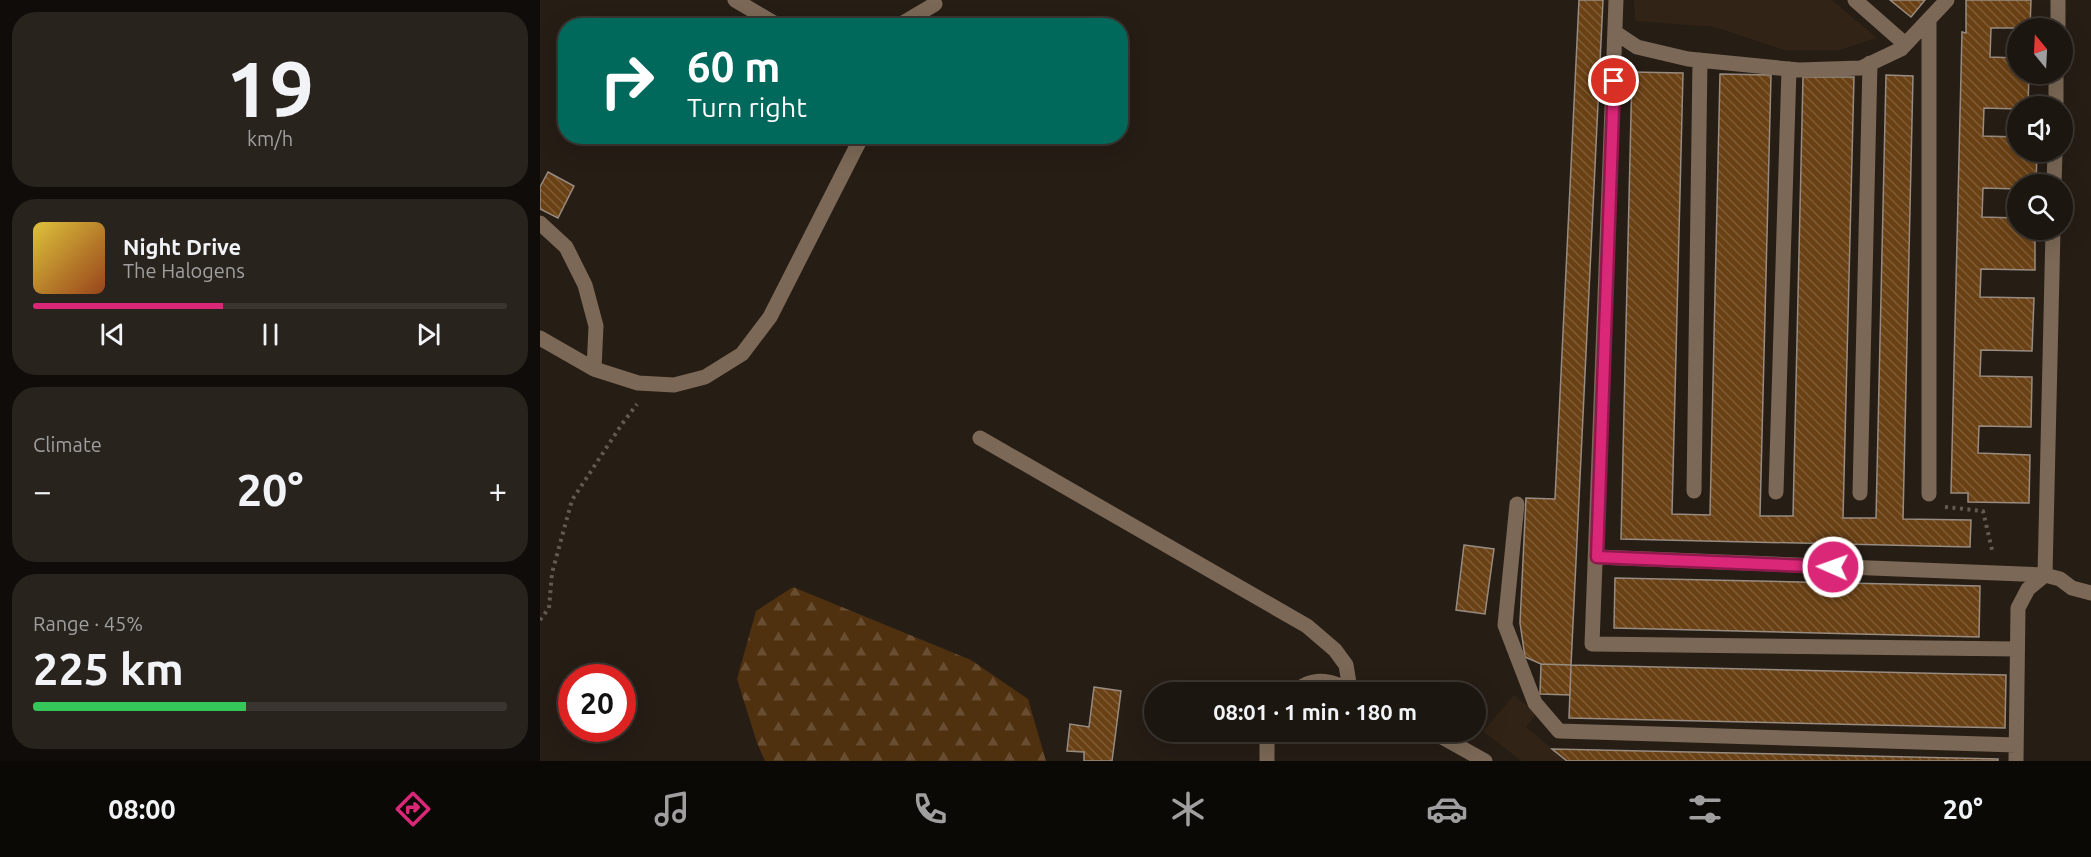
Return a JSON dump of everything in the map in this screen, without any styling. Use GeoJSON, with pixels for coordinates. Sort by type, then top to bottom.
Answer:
{"type":"FeatureCollection","features":[{"type":"Feature","properties":{"kind":"lane"},"geometry":{"type":"LineString","coordinates":[[735,0],[765,18]]}},
{"type":"Feature","properties":{"kind":"lane"},"geometry":{"type":"LineString","coordinates":[[1616,0],[1592,644],[2017,649]]}},
{"type":"Feature","properties":{"kind":"lane"},"geometry":{"type":"LineString","coordinates":[[1855,0],[1905,44]]}},
{"type":"Feature","properties":{"kind":"lane"},"geometry":{"type":"LineString","coordinates":[[1616,33],[1637,47],[1700,60],[1789,69],[1861,68],[1901,49],[1947,0]]}},
{"type":"Feature","properties":{"kind":"lane"},"geometry":{"type":"LineString","coordinates":[[2058,0],[2058,18]]}},
{"type":"Feature","properties":{"kind":"lane"},"geometry":{"type":"LineString","coordinates":[[911,18],[936,2]]}},
{"type":"Feature","properties":{"kind":"lane"},"geometry":{"type":"LineString","coordinates":[[927,18],[936,2]]}},
{"type":"Feature","properties":{"kind":"lane"},"geometry":{"type":"LineString","coordinates":[[1929,20],[1929,494]]}},
{"type":"Feature","properties":{"kind":"lane"},"geometry":{"type":"LineString","coordinates":[[1694,491],[1700,60]]}},
{"type":"Feature","properties":{"kind":"lane"},"geometry":{"type":"LineString","coordinates":[[1860,494],[1870,63]]}},
{"type":"Feature","properties":{"kind":"lane"},"geometry":{"type":"LineString","coordinates":[[1776,492],[1789,69]]}},
{"type":"Feature","properties":{"kind":"lane"},"geometry":{"type":"LineString","coordinates":[[849,144],[851,156]]}},
{"type":"Feature","properties":{"kind":"lane"},"geometry":{"type":"LineString","coordinates":[[540,338],[594,369],[638,383],[674,385],[705,377],[741,354],[770,317],[858,144]]}},
{"type":"Feature","properties":{"kind":"lane"},"geometry":{"type":"LineString","coordinates":[[540,223],[566,247],[585,285],[596,326],[594,369]]}},
{"type":"Feature","properties":{"kind":"lane"},"geometry":{"type":"LineString","coordinates":[[2016,761],[2018,608],[2028,589],[2045,575],[2053,240]]}},
{"type":"Feature","properties":{"kind":"lane"},"geometry":{"type":"LineString","coordinates":[[980,438],[1307,626],[1335,650],[1346,665],[1351,682]]}},
{"type":"Feature","properties":{"kind":"lane"},"geometry":{"type":"LineString","coordinates":[[1517,504],[1505,625],[1535,703],[1559,731],[2016,745]]}},
{"type":"Feature","properties":{"kind":"lane"},"geometry":{"type":"LineString","coordinates":[[1597,557],[2045,575],[2060,579],[2072,588],[2091,593]]}},
{"type":"Feature","properties":{"kind":"lane"},"geometry":{"type":"LineString","coordinates":[[1312,682],[1321,680],[1327,682]]}},
{"type":"Feature","properties":{"kind":"lane"},"geometry":{"type":"LineString","coordinates":[[1267,742],[1267,761]]}},
{"type":"Feature","properties":{"kind":"lane"},"geometry":{"type":"LineString","coordinates":[[1451,742],[1485,761]]}},
{"type":"Feature","properties":{"kind":"path"},"geometry":{"type":"LineString","coordinates":[[540,620],[549,608],[552,573],[572,500],[622,424],[653,384]]}},
{"type":"Feature","properties":{"kind":"path"},"geometry":{"type":"LineString","coordinates":[[1929,494],[1939,507],[1983,511],[1997,573]]}},
{"type":"Feature","properties":{"kind":"shaded area"},"geometry":{"type":"Polygon","coordinates":[[[1634,0],[1832,0],[1877,38],[1839,50],[1784,50],[1715,27],[1635,21],[1634,0]]]}},
{"type":"Feature","properties":{"kind":"shaded area"},"geometry":{"type":"Polygon","coordinates":[[[1514,695],[1537,713],[1526,727],[1567,761],[1521,761],[1486,733],[1486,728],[1514,695]]]}},
{"type":"Feature","properties":{"kind":"green space"},"geometry":{"type":"Polygon","coordinates":[[[793,587],[971,660],[1028,699],[1046,761],[765,761],[737,679],[756,611],[793,587]]]}},
{"type":"Feature","properties":{"kind":"building"},"geometry":{"type":"Polygon","coordinates":[[[1579,0],[1603,0],[1571,665],[1541,664],[1525,657],[1520,623],[1526,498],[1555,499],[1579,0]]]}},
{"type":"Feature","properties":{"kind":"building"},"geometry":{"type":"Polygon","coordinates":[[[1890,0],[1925,0],[1911,17],[1890,0]]]}},
{"type":"Feature","properties":{"kind":"building"},"geometry":{"type":"Polygon","coordinates":[[[1966,0],[2031,0],[2030,18],[2007,18],[2007,28],[1991,28],[1990,57],[2007,58],[2007,84],[2029,84],[2028,96],[2007,96],[2007,109],[1984,108],[1983,136],[2007,137],[2007,162],[2037,162],[2036,174],[2007,174],[2007,189],[1983,188],[1982,217],[2007,218],[2007,240],[2035,240],[2035,270],[1981,269],[1980,297],[2034,298],[2032,351],[1981,350],[1980,376],[2032,377],[2031,427],[1979,426],[1978,453],[2030,455],[2029,503],[1968,502],[1968,493],[1951,493],[1962,32],[1966,33],[1966,0]]]}},
{"type":"Feature","properties":{"kind":"building"},"geometry":{"type":"Polygon","coordinates":[[[1632,72],[1683,73],[1672,514],[1710,515],[1720,74],[1771,75],[1760,516],[1793,516],[1803,77],[1854,77],[1843,518],[1876,518],[1886,75],[1913,76],[1903,519],[1971,520],[1970,547],[1621,539],[1632,72]]]}},
{"type":"Feature","properties":{"kind":"building"},"geometry":{"type":"Polygon","coordinates":[[[548,172],[574,186],[558,218],[540,209],[540,187],[548,172]]]}},
{"type":"Feature","properties":{"kind":"building"},"geometry":{"type":"Polygon","coordinates":[[[1464,545],[1494,549],[1485,614],[1456,610],[1464,545]]]}},
{"type":"Feature","properties":{"kind":"building"},"geometry":{"type":"Polygon","coordinates":[[[1615,578],[1980,586],[1979,637],[1614,628],[1615,578]]]}},
{"type":"Feature","properties":{"kind":"building"},"geometry":{"type":"Polygon","coordinates":[[[1541,664],[1571,665],[1570,695],[1540,694],[1541,664]]]}},
{"type":"Feature","properties":{"kind":"building"},"geometry":{"type":"Polygon","coordinates":[[[1571,665],[2006,675],[2005,728],[1569,718],[1571,665]]]}},
{"type":"Feature","properties":{"kind":"building"},"geometry":{"type":"Polygon","coordinates":[[[1094,687],[1121,691],[1112,761],[1084,761],[1084,752],[1067,751],[1070,724],[1089,727],[1094,687]]]}},
{"type":"Feature","properties":{"kind":"building"},"geometry":{"type":"Polygon","coordinates":[[[1552,749],[1998,759],[1998,761],[1567,761],[1552,749]]]}},
{"type":"Feature","properties":{"kind":"route"},"geometry":{"type":"LineString","coordinates":[[1614,81],[1597,557],[1833,567]]}}]}
